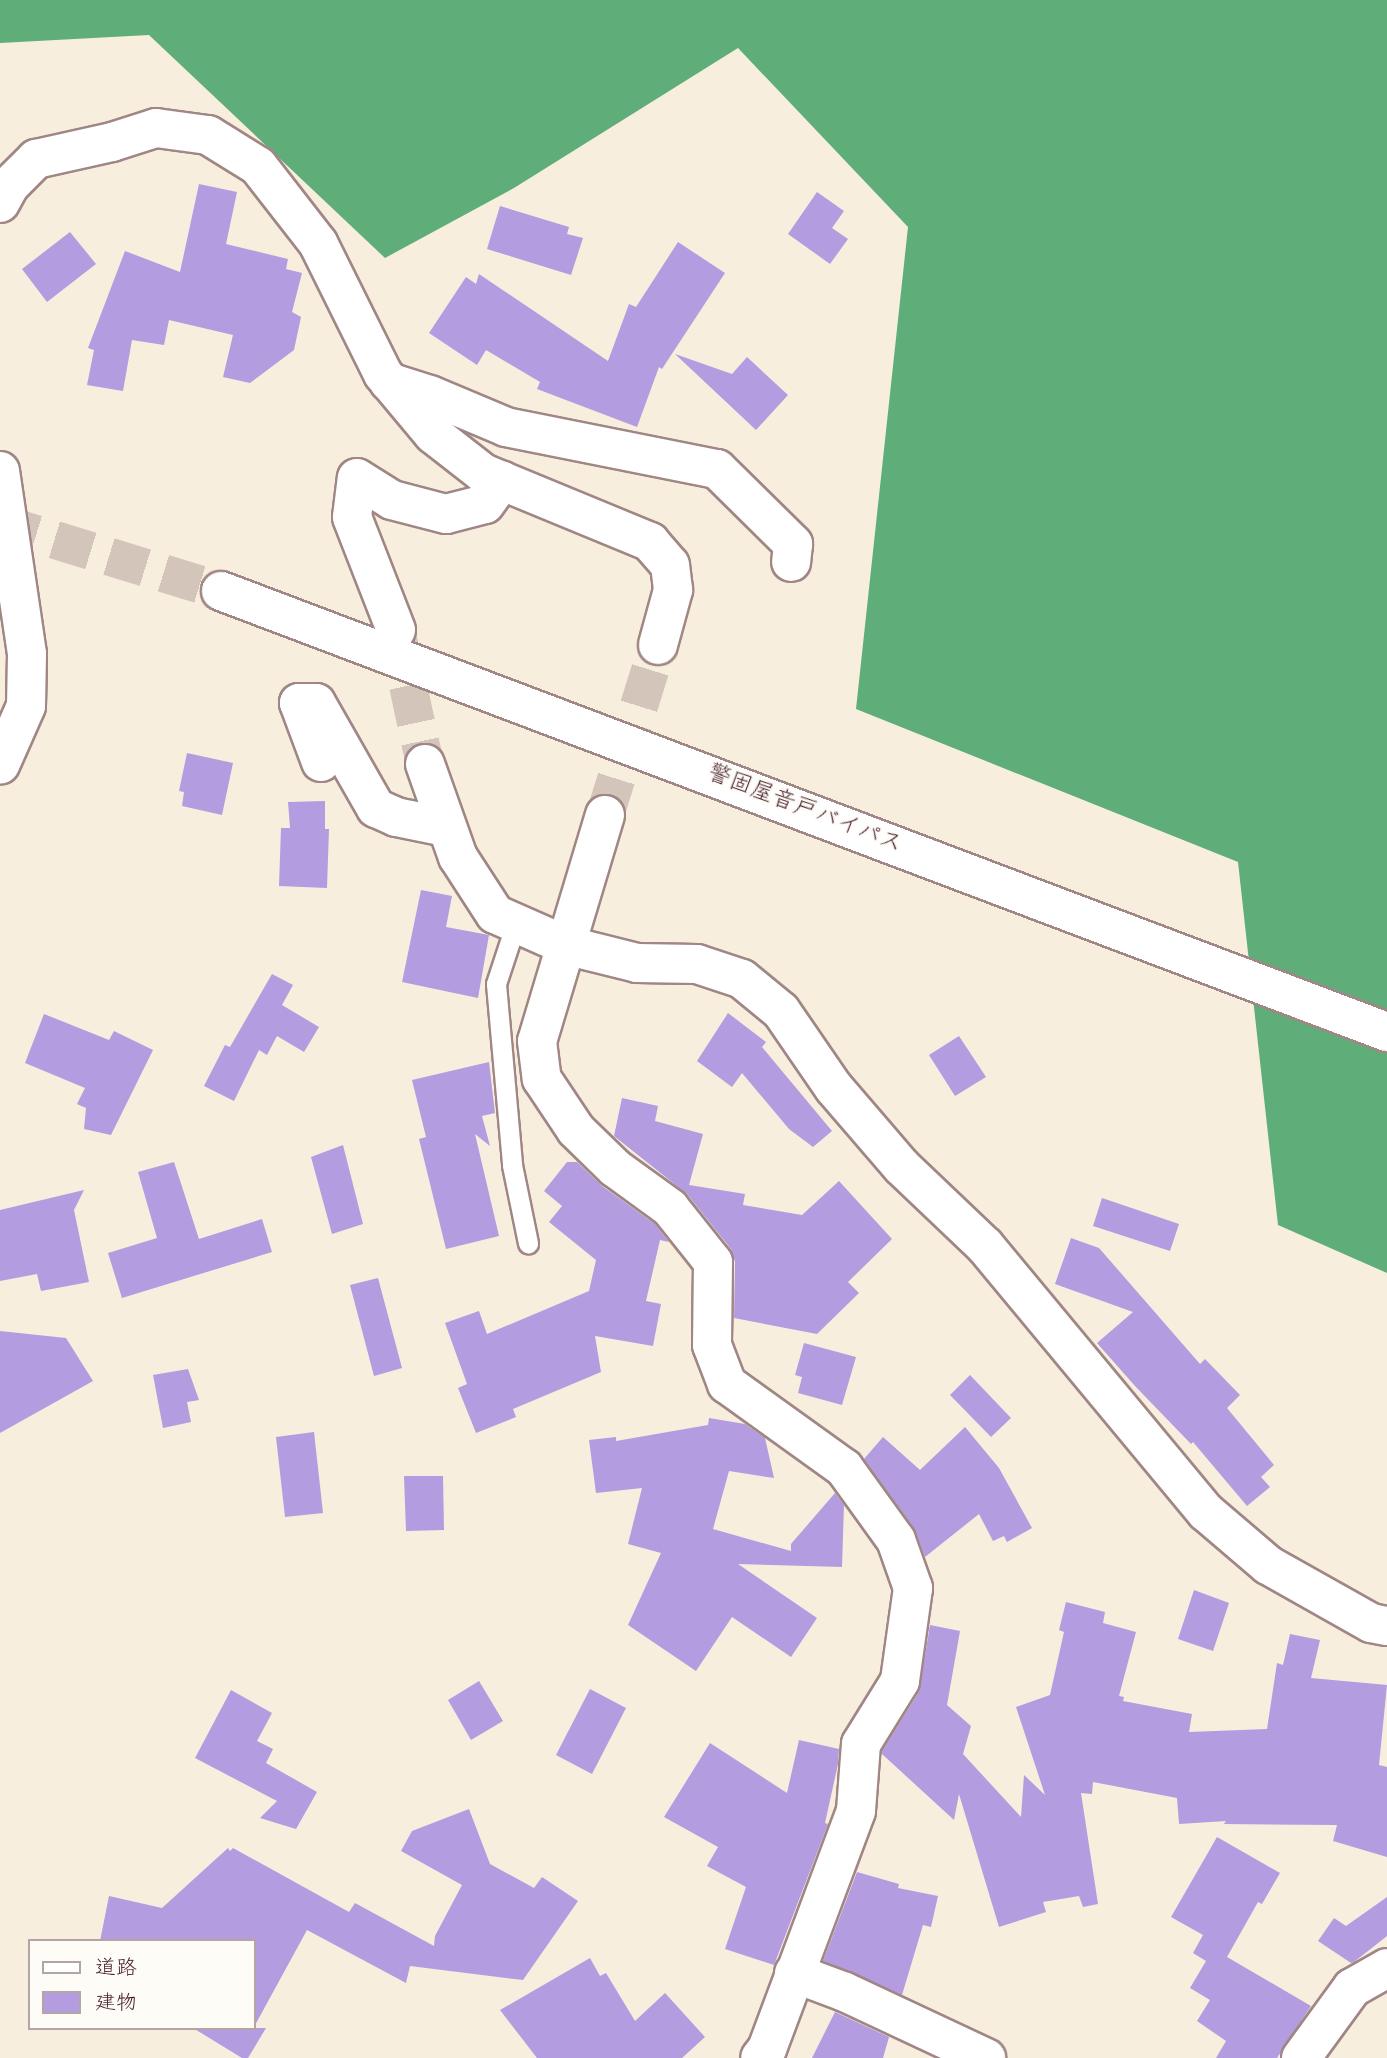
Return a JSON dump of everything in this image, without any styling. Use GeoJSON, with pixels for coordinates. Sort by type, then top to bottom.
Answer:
{"type":"FeatureCollection","features":[{"type":"Feature","properties":{"kind":"main road"},"geometry":{"type":"LineString","coordinates":[[0,203],[10,186],[36,159],[112,142],[156,128],[208,135],[258,166],[318,243],[389,382],[433,434],[484,473],[650,542],[670,565],[673,590],[659,645]]}},
{"type":"Feature","properties":{"kind":"main road"},"geometry":{"type":"LineString","coordinates":[[389,382],[506,427],[717,468],[793,544],[791,562]]}},
{"type":"Feature","properties":{"kind":"main road"},"geometry":{"type":"LineString","coordinates":[[0,471],[27,654],[26,706],[0,765]]}},
{"type":"Feature","properties":{"kind":"main road"},"geometry":{"type":"LineString","coordinates":[[397,630],[352,517],[357,478],[392,500],[446,514],[485,504],[502,481]]}},
{"type":"Feature","properties":{"kind":"main road","name":"警固屋音戸バイパス"},"geometry":{"type":"LineString","coordinates":[[220,592],[1387,1032]]}},
{"type":"Feature","properties":{"kind":"main road"},"geometry":{"type":"LineString","coordinates":[[321,762],[299,703],[316,703],[376,808],[396,817],[446,827]]}},
{"type":"Feature","properties":{"kind":"main road"},"geometry":{"type":"LineString","coordinates":[[425,764],[458,857],[495,914],[565,945],[637,963],[697,964],[742,979],[781,1011],[842,1098],[902,1167],[985,1246],[1206,1512],[1268,1565],[1371,1623],[1387,1626]]}},
{"type":"Feature","properties":{"kind":"main road"},"geometry":{"type":"LineString","coordinates":[[605,815],[537,1041],[542,1079],[576,1129],[615,1168],[670,1208],[713,1262],[712,1345],[727,1384],[844,1468],[896,1541],[914,1588],[900,1681],[861,1744],[856,1811],[767,2049],[760,2058]]}},
{"type":"Feature","properties":{"kind":"main road"},"geometry":{"type":"LineString","coordinates":[[1301,2058],[1352,1988],[1387,1968]]}},
{"type":"Feature","properties":{"kind":"main road"},"geometry":{"type":"LineString","coordinates":[[794,1973],[845,1992],[986,2058]]}},
{"type":"Feature","properties":{"kind":"lane"},"geometry":{"type":"LineString","coordinates":[[516,923],[496,984],[512,1164],[528,1243]]}},
{"type":"Feature","properties":{"kind":"green space"},"geometry":{"type":"Polygon","coordinates":[[[0,0],[1387,0],[1387,1273],[1278,1225],[1238,862],[856,709],[908,227],[738,48],[514,188],[385,258],[149,35],[0,43],[0,0]]]}},
{"type":"Feature","properties":{"kind":"building"},"geometry":{"type":"Polygon","coordinates":[[[199,184],[237,192],[226,244],[288,259],[286,269],[302,273],[292,312],[301,317],[294,350],[250,383],[223,377],[233,335],[169,320],[164,345],[132,340],[123,391],[87,385],[94,350],[88,348],[125,251],[180,272],[199,184]]]}},
{"type":"Feature","properties":{"kind":"building"},"geometry":{"type":"Polygon","coordinates":[[[817,192],[844,211],[832,228],[848,239],[830,264],[788,234],[817,192]]]}},
{"type":"Feature","properties":{"kind":"building"},"geometry":{"type":"Polygon","coordinates":[[[500,206],[569,227],[567,234],[583,238],[571,275],[487,249],[500,206]]]}},
{"type":"Feature","properties":{"kind":"building"},"geometry":{"type":"Polygon","coordinates":[[[70,232],[96,264],[47,302],[22,269],[70,232]]]}},
{"type":"Feature","properties":{"kind":"building"},"geometry":{"type":"Polygon","coordinates":[[[678,242],[725,273],[662,369],[659,367],[637,427],[537,389],[540,382],[486,350],[477,365],[429,333],[466,277],[476,284],[479,274],[608,361],[629,304],[636,307],[678,242]]]}},
{"type":"Feature","properties":{"kind":"building"},"geometry":{"type":"Polygon","coordinates":[[[675,354],[732,374],[747,357],[788,395],[756,430],[675,354]]]}},
{"type":"Feature","properties":{"kind":"building"},"geometry":{"type":"Polygon","coordinates":[[[187,753],[233,763],[222,815],[182,806],[184,792],[179,791],[187,753]]]}},
{"type":"Feature","properties":{"kind":"building"},"geometry":{"type":"Polygon","coordinates":[[[325,801],[325,829],[329,829],[327,888],[279,886],[281,828],[290,828],[288,802],[325,801]]]}},
{"type":"Feature","properties":{"kind":"building"},"geometry":{"type":"Polygon","coordinates":[[[421,890],[452,896],[446,927],[489,935],[478,998],[402,982],[421,890]]]}},
{"type":"Feature","properties":{"kind":"building"},"geometry":{"type":"Polygon","coordinates":[[[272,974],[293,985],[282,1005],[319,1027],[304,1052],[277,1036],[267,1055],[259,1050],[234,1101],[204,1086],[225,1045],[230,1047],[272,974]]]}},
{"type":"Feature","properties":{"kind":"building"},"geometry":{"type":"Polygon","coordinates":[[[728,1013],[766,1042],[762,1047],[832,1131],[813,1147],[789,1129],[742,1073],[732,1087],[697,1061],[728,1013]]]}},
{"type":"Feature","properties":{"kind":"building"},"geometry":{"type":"Polygon","coordinates":[[[44,1014],[109,1040],[114,1031],[153,1050],[111,1135],[84,1129],[86,1108],[77,1104],[85,1088],[25,1063],[44,1014]]]}},
{"type":"Feature","properties":{"kind":"building"},"geometry":{"type":"Polygon","coordinates":[[[959,1036],[986,1077],[955,1096],[929,1055],[959,1036]]]}},
{"type":"Feature","properties":{"kind":"building"},"geometry":{"type":"Polygon","coordinates":[[[489,1062],[495,1113],[482,1116],[490,1146],[475,1134],[499,1236],[446,1249],[419,1139],[426,1137],[412,1080],[489,1062]]]}},
{"type":"Feature","properties":{"kind":"building"},"geometry":{"type":"Polygon","coordinates":[[[622,1098],[658,1106],[655,1121],[703,1134],[689,1185],[745,1194],[743,1205],[802,1215],[839,1181],[892,1239],[848,1282],[859,1293],[817,1334],[734,1318],[735,1262],[731,1249],[687,1194],[614,1136],[622,1098]]]}},
{"type":"Feature","properties":{"kind":"building"},"geometry":{"type":"Polygon","coordinates":[[[343,1145],[363,1224],[332,1234],[311,1157],[343,1145]]]}},
{"type":"Feature","properties":{"kind":"building"},"geometry":{"type":"Polygon","coordinates":[[[174,1162],[199,1239],[262,1219],[272,1252],[122,1298],[108,1253],[157,1238],[138,1172],[174,1162]]]}},
{"type":"Feature","properties":{"kind":"building"},"geometry":{"type":"Polygon","coordinates":[[[567,1162],[577,1162],[602,1186],[655,1224],[669,1242],[660,1240],[646,1301],[661,1304],[653,1346],[595,1336],[601,1372],[513,1409],[516,1417],[476,1433],[458,1388],[467,1384],[445,1323],[479,1311],[487,1334],[589,1291],[596,1260],[549,1222],[562,1206],[544,1191],[567,1162]]]}},
{"type":"Feature","properties":{"kind":"building"},"geometry":{"type":"Polygon","coordinates":[[[84,1190],[74,1210],[89,1282],[41,1291],[37,1274],[0,1281],[0,1210],[84,1190]]]}},
{"type":"Feature","properties":{"kind":"building"},"geometry":{"type":"Polygon","coordinates":[[[1102,1198],[1179,1224],[1170,1251],[1093,1226],[1102,1198]]]}},
{"type":"Feature","properties":{"kind":"building"},"geometry":{"type":"Polygon","coordinates":[[[1071,1238],[1099,1248],[1200,1364],[1205,1359],[1240,1395],[1227,1408],[1274,1465],[1261,1477],[1270,1487],[1247,1506],[1193,1442],[1191,1444],[1097,1343],[1133,1312],[1055,1284],[1071,1238]]]}},
{"type":"Feature","properties":{"kind":"building"},"geometry":{"type":"Polygon","coordinates":[[[378,1278],[402,1368],[374,1376],[350,1285],[378,1278]]]}},
{"type":"Feature","properties":{"kind":"building"},"geometry":{"type":"Polygon","coordinates":[[[0,1331],[66,1338],[93,1381],[0,1433],[0,1331]]]}},
{"type":"Feature","properties":{"kind":"building"},"geometry":{"type":"Polygon","coordinates":[[[804,1343],[856,1357],[842,1405],[798,1393],[802,1377],[795,1375],[804,1343]]]}},
{"type":"Feature","properties":{"kind":"building"},"geometry":{"type":"Polygon","coordinates":[[[188,1369],[199,1400],[187,1402],[191,1422],[163,1428],[153,1375],[188,1369]]]}},
{"type":"Feature","properties":{"kind":"building"},"geometry":{"type":"Polygon","coordinates":[[[970,1375],[1011,1418],[991,1437],[950,1395],[970,1375]]]}},
{"type":"Feature","properties":{"kind":"building"},"geometry":{"type":"Polygon","coordinates":[[[709,1418],[745,1424],[765,1438],[774,1478],[729,1471],[713,1529],[791,1551],[791,1544],[835,1493],[844,1505],[842,1567],[738,1564],[817,1618],[791,1657],[732,1617],[696,1671],[628,1625],[661,1553],[628,1544],[642,1488],[596,1493],[589,1440],[616,1437],[616,1441],[708,1425],[709,1418]]]}},
{"type":"Feature","properties":{"kind":"building"},"geometry":{"type":"Polygon","coordinates":[[[965,1427],[999,1468],[1032,1528],[1007,1542],[1004,1536],[993,1541],[979,1514],[925,1557],[914,1528],[864,1459],[883,1437],[920,1470],[965,1427]]]}},
{"type":"Feature","properties":{"kind":"building"},"geometry":{"type":"Polygon","coordinates":[[[314,1432],[323,1513],[285,1517],[276,1437],[314,1432]]]}},
{"type":"Feature","properties":{"kind":"building"},"geometry":{"type":"Polygon","coordinates":[[[404,1476],[443,1476],[444,1530],[406,1531],[404,1476]]]}},
{"type":"Feature","properties":{"kind":"building"},"geometry":{"type":"Polygon","coordinates":[[[1194,1590],[1229,1603],[1213,1651],[1178,1639],[1194,1590]]]}},
{"type":"Feature","properties":{"kind":"building"},"geometry":{"type":"Polygon","coordinates":[[[1066,1602],[1105,1612],[1103,1623],[1136,1632],[1119,1696],[1124,1697],[1123,1701],[1192,1714],[1189,1732],[1267,1729],[1277,1663],[1283,1665],[1290,1634],[1320,1640],[1311,1678],[1387,1685],[1379,1765],[1387,1767],[1387,1857],[1333,1841],[1337,1825],[1224,1824],[1226,1821],[1179,1824],[1177,1798],[1093,1782],[1092,1794],[1081,1793],[1098,1904],[1083,1907],[1079,1896],[1043,1902],[1046,1912],[999,1927],[959,1794],[954,1820],[882,1754],[882,1751],[919,1692],[930,1625],[960,1631],[947,1705],[971,1726],[963,1754],[1021,1817],[1024,1775],[1045,1795],[1016,1707],[1050,1695],[1064,1632],[1059,1630],[1066,1602]]]}},
{"type":"Feature","properties":{"kind":"building"},"geometry":{"type":"Polygon","coordinates":[[[479,1681],[503,1721],[471,1740],[448,1700],[479,1681]]]}},
{"type":"Feature","properties":{"kind":"building"},"geometry":{"type":"Polygon","coordinates":[[[590,1689],[626,1708],[592,1774],[556,1755],[590,1689]]]}},
{"type":"Feature","properties":{"kind":"building"},"geometry":{"type":"Polygon","coordinates":[[[231,1690],[272,1713],[257,1741],[273,1749],[266,1763],[317,1792],[296,1829],[260,1818],[277,1801],[195,1758],[231,1690]]]}},
{"type":"Feature","properties":{"kind":"building"},"geometry":{"type":"Polygon","coordinates":[[[799,1740],[839,1749],[838,1764],[825,1823],[828,1824],[774,1965],[725,1949],[746,1887],[707,1866],[718,1847],[664,1817],[710,1743],[787,1793],[799,1740]]]}},
{"type":"Feature","properties":{"kind":"building"},"geometry":{"type":"Polygon","coordinates":[[[469,1809],[490,1864],[534,1888],[542,1877],[578,1901],[523,1980],[410,1966],[406,1983],[307,1930],[256,2023],[256,1939],[100,1939],[109,1896],[162,1908],[228,1848],[230,1851],[233,1848],[349,1912],[355,1903],[434,1946],[435,1936],[462,1885],[401,1851],[412,1831],[469,1809]]]}},
{"type":"Feature","properties":{"kind":"building"},"geometry":{"type":"Polygon","coordinates":[[[1217,1837],[1280,1873],[1262,1904],[1258,1902],[1227,1957],[1311,2006],[1277,2058],[1216,2058],[1226,2041],[1197,2021],[1210,2000],[1190,1988],[1206,1961],[1193,1953],[1203,1935],[1171,1917],[1217,1837]]]}},
{"type":"Feature","properties":{"kind":"building"},"geometry":{"type":"Polygon","coordinates":[[[857,1872],[899,1884],[898,1888],[938,1896],[931,1927],[923,1925],[902,1995],[823,1961],[857,1872]]]}},
{"type":"Feature","properties":{"kind":"building"},"geometry":{"type":"Polygon","coordinates":[[[1387,1897],[1387,1936],[1354,1962],[1351,1963],[1318,1941],[1334,1918],[1346,1926],[1387,1897]]]}},
{"type":"Feature","properties":{"kind":"building"},"geometry":{"type":"Polygon","coordinates":[[[590,1958],[600,1976],[606,1973],[635,2021],[665,1993],[705,2037],[682,2058],[537,2058],[500,2010],[590,1958]]]}},
{"type":"Feature","properties":{"kind":"building"},"geometry":{"type":"Polygon","coordinates":[[[835,2012],[889,2037],[883,2058],[812,2058],[835,2012]]]}},
{"type":"Feature","properties":{"kind":"building"},"geometry":{"type":"Polygon","coordinates":[[[266,2028],[248,2058],[242,2058],[196,2030],[266,2028]]]}},
{"type":"Feature","properties":{"kind":"tunnel"},"geometry":{"type":"LineString","coordinates":[[0,523],[221,591]]}},
{"type":"Feature","properties":{"kind":"tunnel"},"geometry":{"type":"LineString","coordinates":[[396,630],[425,764]]}},
{"type":"Feature","properties":{"kind":"tunnel"},"geometry":{"type":"LineString","coordinates":[[605,815],[658,645]]}}]}
